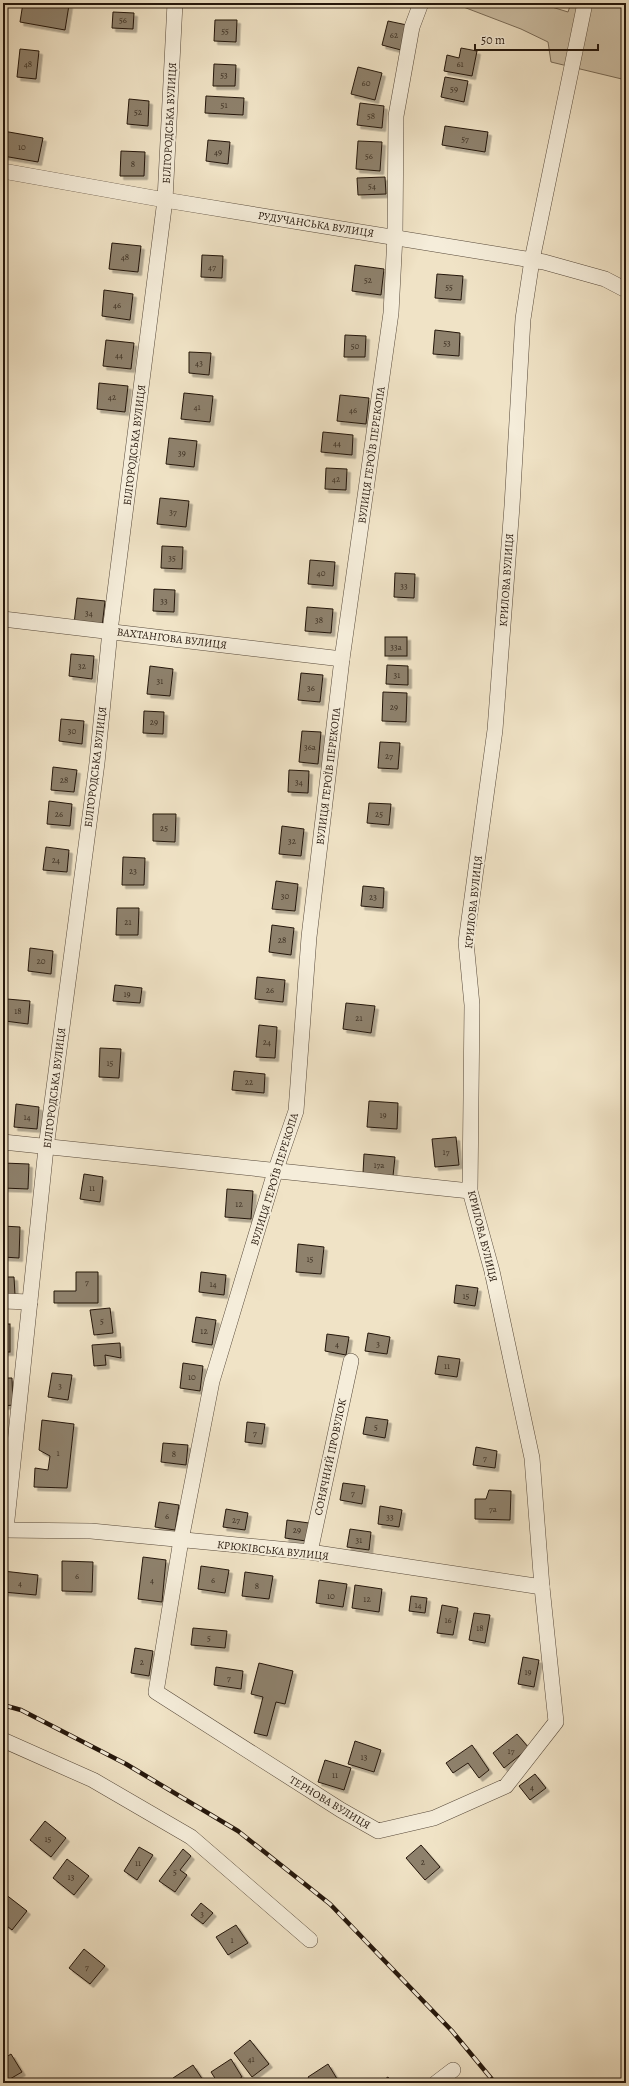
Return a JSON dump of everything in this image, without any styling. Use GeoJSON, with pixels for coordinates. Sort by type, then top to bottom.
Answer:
{"type":"FeatureCollection","features":[{"type":"Feature","properties":{"kind":"street","name":"БІЛГОРОДСЬКА ВУЛИЦЯ"},"geometry":{"type":"LineString","coordinates":[[5,1530],[46,1148],[97,763],[110,631],[165,200],[175,3]]}},
{"type":"Feature","properties":{"kind":"street","name":"ВУЛИЦЯ ГЕРОЇВ ПЕРЕКОПА"},"geometry":{"type":"LineString","coordinates":[[181,1540],[212,1382],[275,1172],[296,1111],[309,937],[342,659],[391,313],[395,236],[396,116],[412,27],[421,3]]}},
{"type":"Feature","properties":{"kind":"street","name":"КРИЛОВА ВУЛИЦЯ"},"geometry":{"type":"LineString","coordinates":[[542,1587],[532,1458],[492,1271],[470,1191],[472,1005],[466,942],[495,730],[512,506],[523,319],[532,260],[585,3]]}},
{"type":"Feature","properties":{"kind":"street","name":"РУДУЧАНСЬКА ВУЛИЦЯ"},"geometry":{"type":"LineString","coordinates":[[3,171],[165,200],[395,236],[532,260],[605,279],[626,290]]}},
{"type":"Feature","properties":{"kind":"street","name":"ВАХТАНГОВА ВУЛИЦЯ"},"geometry":{"type":"LineString","coordinates":[[3,619],[342,659]]}},
{"type":"Feature","properties":{"kind":"street"},"geometry":{"type":"LineString","coordinates":[[3,1142],[46,1148],[470,1191]]}},
{"type":"Feature","properties":{"kind":"street"},"geometry":{"type":"LineString","coordinates":[[3,1301],[30,1302]]}},
{"type":"Feature","properties":{"kind":"street","name":"СОНЯЧНИЙ ПРОВУЛОК"},"geometry":{"type":"LineString","coordinates":[[310,1552],[351,1361]]}},
{"type":"Feature","properties":{"kind":"street","name":"КРЮКІВСЬКА ВУЛИЦЯ"},"geometry":{"type":"LineString","coordinates":[[5,1530],[91,1531],[310,1552],[542,1587]]}},
{"type":"Feature","properties":{"kind":"street","name":"ТЕРНОВА ВУЛИЦЯ"},"geometry":{"type":"LineString","coordinates":[[181,1540],[156,1692],[341,1810],[378,1831],[434,1818],[506,1786],[556,1722],[542,1587]]}},
{"type":"Feature","properties":{"kind":"street"},"geometry":{"type":"LineString","coordinates":[[3,1740],[93,1780],[191,1837],[310,1940]]}},
{"type":"Feature","properties":{"kind":"street"},"geometry":{"type":"LineString","coordinates":[[436,2083],[453,2070]]}},
{"type":"Feature","properties":{"kind":"shaded area"},"geometry":{"type":"Polygon","coordinates":[[[453,3],[539,3],[568,12],[571,3],[626,3],[626,80],[551,62],[548,42],[521,29],[453,3]]]}},
{"type":"Feature","properties":{"kind":"building"},"geometry":{"type":"Polygon","coordinates":[[[23,3],[69,5],[65,30],[20,22],[23,3]]]}},
{"type":"Feature","properties":{"kind":"building"},"geometry":{"type":"Polygon","coordinates":[[[113,12],[134,13],[133,29],[112,28],[113,12]]]}},
{"type":"Feature","properties":{"kind":"building"},"geometry":{"type":"Polygon","coordinates":[[[215,20],[237,20],[236,42],[214,41],[215,20]]]}},
{"type":"Feature","properties":{"kind":"building"},"geometry":{"type":"Polygon","coordinates":[[[388,21],[407,25],[401,50],[382,45],[388,21]]]}},
{"type":"Feature","properties":{"kind":"building"},"geometry":{"type":"Polygon","coordinates":[[[461,48],[477,51],[472,76],[444,71],[447,55],[459,58],[461,48]]]}},
{"type":"Feature","properties":{"kind":"building"},"geometry":{"type":"Polygon","coordinates":[[[20,49],[39,51],[36,79],[17,77],[20,49]]]}},
{"type":"Feature","properties":{"kind":"building"},"geometry":{"type":"Polygon","coordinates":[[[214,64],[236,65],[235,86],[213,86],[214,64]]]}},
{"type":"Feature","properties":{"kind":"building"},"geometry":{"type":"Polygon","coordinates":[[[358,67],[382,73],[375,100],[351,94],[358,67]]]}},
{"type":"Feature","properties":{"kind":"building"},"geometry":{"type":"Polygon","coordinates":[[[445,77],[468,81],[464,102],[441,97],[445,77]]]}},
{"type":"Feature","properties":{"kind":"building"},"geometry":{"type":"Polygon","coordinates":[[[206,96],[244,98],[243,115],[205,113],[206,96]]]}},
{"type":"Feature","properties":{"kind":"building"},"geometry":{"type":"Polygon","coordinates":[[[129,99],[149,101],[148,126],[127,124],[129,99]]]}},
{"type":"Feature","properties":{"kind":"building"},"geometry":{"type":"Polygon","coordinates":[[[360,103],[384,106],[382,128],[357,125],[360,103]]]}},
{"type":"Feature","properties":{"kind":"building"},"geometry":{"type":"Polygon","coordinates":[[[445,126],[488,132],[485,152],[442,145],[445,126]]]}},
{"type":"Feature","properties":{"kind":"building"},"geometry":{"type":"Polygon","coordinates":[[[3,131],[43,138],[38,162],[3,156],[3,131]]]}},
{"type":"Feature","properties":{"kind":"building"},"geometry":{"type":"Polygon","coordinates":[[[208,140],[230,142],[228,164],[206,161],[208,140]]]}},
{"type":"Feature","properties":{"kind":"building"},"geometry":{"type":"Polygon","coordinates":[[[358,141],[382,142],[380,171],[356,169],[358,141]]]}},
{"type":"Feature","properties":{"kind":"building"},"geometry":{"type":"Polygon","coordinates":[[[121,151],[145,152],[144,176],[120,176],[121,151]]]}},
{"type":"Feature","properties":{"kind":"building"},"geometry":{"type":"Polygon","coordinates":[[[385,177],[386,194],[358,195],[357,178],[385,177]]]}},
{"type":"Feature","properties":{"kind":"building"},"geometry":{"type":"Polygon","coordinates":[[[112,243],[141,246],[138,272],[109,269],[112,243]]]}},
{"type":"Feature","properties":{"kind":"building"},"geometry":{"type":"Polygon","coordinates":[[[202,255],[223,256],[222,278],[201,277],[202,255]]]}},
{"type":"Feature","properties":{"kind":"building"},"geometry":{"type":"Polygon","coordinates":[[[355,265],[384,269],[381,295],[352,291],[355,265]]]}},
{"type":"Feature","properties":{"kind":"building"},"geometry":{"type":"Polygon","coordinates":[[[437,274],[463,276],[461,300],[435,298],[437,274]]]}},
{"type":"Feature","properties":{"kind":"building"},"geometry":{"type":"Polygon","coordinates":[[[104,290],[133,294],[130,320],[102,316],[104,290]]]}},
{"type":"Feature","properties":{"kind":"building"},"geometry":{"type":"Polygon","coordinates":[[[435,330],[460,333],[459,356],[433,354],[435,330]]]}},
{"type":"Feature","properties":{"kind":"building"},"geometry":{"type":"Polygon","coordinates":[[[345,335],[366,336],[365,357],[344,357],[345,335]]]}},
{"type":"Feature","properties":{"kind":"building"},"geometry":{"type":"Polygon","coordinates":[[[106,340],[134,343],[131,369],[103,366],[106,340]]]}},
{"type":"Feature","properties":{"kind":"building"},"geometry":{"type":"Polygon","coordinates":[[[189,352],[211,353],[209,375],[189,373],[189,352]]]}},
{"type":"Feature","properties":{"kind":"building"},"geometry":{"type":"Polygon","coordinates":[[[99,383],[128,386],[125,412],[97,409],[99,383]]]}},
{"type":"Feature","properties":{"kind":"building"},"geometry":{"type":"Polygon","coordinates":[[[184,393],[213,396],[210,422],[181,419],[184,393]]]}},
{"type":"Feature","properties":{"kind":"building"},"geometry":{"type":"Polygon","coordinates":[[[340,395],[369,398],[366,424],[337,421],[340,395]]]}},
{"type":"Feature","properties":{"kind":"building"},"geometry":{"type":"Polygon","coordinates":[[[323,432],[353,435],[352,455],[321,452],[323,432]]]}},
{"type":"Feature","properties":{"kind":"building"},"geometry":{"type":"Polygon","coordinates":[[[169,438],[197,441],[194,467],[166,464],[169,438]]]}},
{"type":"Feature","properties":{"kind":"building"},"geometry":{"type":"Polygon","coordinates":[[[326,468],[347,469],[346,490],[325,489],[326,468]]]}},
{"type":"Feature","properties":{"kind":"building"},"geometry":{"type":"Polygon","coordinates":[[[160,498],[189,501],[186,527],[157,524],[160,498]]]}},
{"type":"Feature","properties":{"kind":"building"},"geometry":{"type":"Polygon","coordinates":[[[162,546],[183,547],[182,569],[161,568],[162,546]]]}},
{"type":"Feature","properties":{"kind":"building"},"geometry":{"type":"Polygon","coordinates":[[[310,560],[335,562],[333,586],[308,584],[310,560]]]}},
{"type":"Feature","properties":{"kind":"building"},"geometry":{"type":"Polygon","coordinates":[[[395,573],[415,574],[414,598],[394,597],[395,573]]]}},
{"type":"Feature","properties":{"kind":"building"},"geometry":{"type":"Polygon","coordinates":[[[154,589],[175,590],[174,612],[153,611],[154,589]]]}},
{"type":"Feature","properties":{"kind":"building"},"geometry":{"type":"Polygon","coordinates":[[[77,598],[105,601],[102,627],[74,624],[77,598]]]}},
{"type":"Feature","properties":{"kind":"building"},"geometry":{"type":"Polygon","coordinates":[[[307,607],[333,609],[331,633],[305,631],[307,607]]]}},
{"type":"Feature","properties":{"kind":"building"},"geometry":{"type":"Polygon","coordinates":[[[385,637],[407,637],[407,656],[385,656],[385,637]]]}},
{"type":"Feature","properties":{"kind":"building"},"geometry":{"type":"Polygon","coordinates":[[[71,654],[94,656],[92,679],[69,676],[71,654]]]}},
{"type":"Feature","properties":{"kind":"building"},"geometry":{"type":"Polygon","coordinates":[[[387,665],[408,666],[408,685],[386,684],[387,665]]]}},
{"type":"Feature","properties":{"kind":"building"},"geometry":{"type":"Polygon","coordinates":[[[150,666],[173,669],[170,696],[147,694],[150,666]]]}},
{"type":"Feature","properties":{"kind":"building"},"geometry":{"type":"Polygon","coordinates":[[[301,673],[323,675],[320,702],[298,700],[301,673]]]}},
{"type":"Feature","properties":{"kind":"building"},"geometry":{"type":"Polygon","coordinates":[[[383,692],[407,693],[406,722],[382,721],[383,692]]]}},
{"type":"Feature","properties":{"kind":"building"},"geometry":{"type":"Polygon","coordinates":[[[144,711],[164,712],[163,734],[143,733],[144,711]]]}},
{"type":"Feature","properties":{"kind":"building"},"geometry":{"type":"Polygon","coordinates":[[[61,719],[84,721],[82,744],[59,741],[61,719]]]}},
{"type":"Feature","properties":{"kind":"building"},"geometry":{"type":"Polygon","coordinates":[[[302,731],[321,732],[318,764],[299,762],[302,731]]]}},
{"type":"Feature","properties":{"kind":"building"},"geometry":{"type":"Polygon","coordinates":[[[380,742],[400,743],[398,769],[378,768],[380,742]]]}},
{"type":"Feature","properties":{"kind":"building"},"geometry":{"type":"Polygon","coordinates":[[[53,767],[77,770],[74,792],[51,790],[53,767]]]}},
{"type":"Feature","properties":{"kind":"building"},"geometry":{"type":"Polygon","coordinates":[[[289,770],[309,771],[308,793],[288,792],[289,770]]]}},
{"type":"Feature","properties":{"kind":"building"},"geometry":{"type":"Polygon","coordinates":[[[49,801],[72,804],[70,826],[47,824],[49,801]]]}},
{"type":"Feature","properties":{"kind":"building"},"geometry":{"type":"Polygon","coordinates":[[[369,803],[391,804],[389,825],[367,823],[369,803]]]}},
{"type":"Feature","properties":{"kind":"building"},"geometry":{"type":"Polygon","coordinates":[[[153,814],[176,814],[175,842],[153,841],[153,814]]]}},
{"type":"Feature","properties":{"kind":"building"},"geometry":{"type":"Polygon","coordinates":[[[282,826],[304,829],[301,856],[279,854],[282,826]]]}},
{"type":"Feature","properties":{"kind":"building"},"geometry":{"type":"Polygon","coordinates":[[[46,847],[69,850],[67,872],[43,870],[46,847]]]}},
{"type":"Feature","properties":{"kind":"building"},"geometry":{"type":"Polygon","coordinates":[[[123,857],[145,858],[144,885],[122,885],[123,857]]]}},
{"type":"Feature","properties":{"kind":"building"},"geometry":{"type":"Polygon","coordinates":[[[276,881],[298,884],[295,911],[272,909],[276,881]]]}},
{"type":"Feature","properties":{"kind":"building"},"geometry":{"type":"Polygon","coordinates":[[[363,886],[384,888],[383,908],[361,906],[363,886]]]}},
{"type":"Feature","properties":{"kind":"building"},"geometry":{"type":"Polygon","coordinates":[[[117,908],[139,908],[138,935],[116,935],[117,908]]]}},
{"type":"Feature","properties":{"kind":"building"},"geometry":{"type":"Polygon","coordinates":[[[272,925],[294,928],[291,955],[269,952],[272,925]]]}},
{"type":"Feature","properties":{"kind":"building"},"geometry":{"type":"Polygon","coordinates":[[[30,948],[53,951],[51,974],[28,971],[30,948]]]}},
{"type":"Feature","properties":{"kind":"building"},"geometry":{"type":"Polygon","coordinates":[[[257,977],[285,980],[283,1002],[255,999],[257,977]]]}},
{"type":"Feature","properties":{"kind":"building"},"geometry":{"type":"Polygon","coordinates":[[[115,985],[142,988],[140,1003],[113,1001],[115,985]]]}},
{"type":"Feature","properties":{"kind":"building"},"geometry":{"type":"Polygon","coordinates":[[[7,999],[30,1001],[28,1024],[5,1021],[7,999]]]}},
{"type":"Feature","properties":{"kind":"building"},"geometry":{"type":"Polygon","coordinates":[[[346,1003],[375,1006],[371,1033],[343,1029],[346,1003]]]}},
{"type":"Feature","properties":{"kind":"building"},"geometry":{"type":"Polygon","coordinates":[[[259,1025],[277,1027],[275,1058],[256,1057],[259,1025]]]}},
{"type":"Feature","properties":{"kind":"building"},"geometry":{"type":"Polygon","coordinates":[[[100,1048],[121,1049],[119,1078],[99,1077],[100,1048]]]}},
{"type":"Feature","properties":{"kind":"building"},"geometry":{"type":"Polygon","coordinates":[[[234,1071],[265,1074],[264,1093],[232,1090],[234,1071]]]}},
{"type":"Feature","properties":{"kind":"building"},"geometry":{"type":"Polygon","coordinates":[[[369,1101],[398,1103],[397,1129],[367,1127],[369,1101]]]}},
{"type":"Feature","properties":{"kind":"building"},"geometry":{"type":"Polygon","coordinates":[[[16,1104],[39,1107],[37,1129],[14,1127],[16,1104]]]}},
{"type":"Feature","properties":{"kind":"building"},"geometry":{"type":"Polygon","coordinates":[[[456,1137],[459,1165],[435,1167],[432,1139],[456,1137]]]}},
{"type":"Feature","properties":{"kind":"building"},"geometry":{"type":"Polygon","coordinates":[[[364,1154],[395,1157],[393,1176],[363,1173],[364,1154]]]}},
{"type":"Feature","properties":{"kind":"building"},"geometry":{"type":"Polygon","coordinates":[[[3,1163],[29,1164],[28,1189],[3,1188],[3,1163]]]}},
{"type":"Feature","properties":{"kind":"building"},"geometry":{"type":"Polygon","coordinates":[[[84,1174],[103,1177],[100,1202],[80,1199],[84,1174]]]}},
{"type":"Feature","properties":{"kind":"building"},"geometry":{"type":"Polygon","coordinates":[[[227,1189],[253,1191],[251,1219],[225,1217],[227,1189]]]}},
{"type":"Feature","properties":{"kind":"building"},"geometry":{"type":"Polygon","coordinates":[[[3,1226],[20,1227],[19,1258],[3,1257],[3,1226]]]}},
{"type":"Feature","properties":{"kind":"building"},"geometry":{"type":"Polygon","coordinates":[[[298,1244],[324,1247],[321,1274],[296,1272],[298,1244]]]}},
{"type":"Feature","properties":{"kind":"building"},"geometry":{"type":"Polygon","coordinates":[[[76,1272],[98,1272],[98,1303],[54,1303],[54,1291],[76,1291],[76,1272]]]}},
{"type":"Feature","properties":{"kind":"building"},"geometry":{"type":"Polygon","coordinates":[[[201,1272],[226,1275],[224,1295],[199,1292],[201,1272]]]}},
{"type":"Feature","properties":{"kind":"building"},"geometry":{"type":"Polygon","coordinates":[[[3,1277],[14,1277],[15,1295],[3,1295],[3,1277]]]}},
{"type":"Feature","properties":{"kind":"building"},"geometry":{"type":"Polygon","coordinates":[[[456,1285],[478,1288],[475,1306],[454,1303],[456,1285]]]}},
{"type":"Feature","properties":{"kind":"building"},"geometry":{"type":"Polygon","coordinates":[[[110,1308],[113,1333],[94,1335],[90,1310],[110,1308]]]}},
{"type":"Feature","properties":{"kind":"building"},"geometry":{"type":"Polygon","coordinates":[[[196,1317],[216,1320],[212,1345],[192,1342],[196,1317]]]}},
{"type":"Feature","properties":{"kind":"building"},"geometry":{"type":"Polygon","coordinates":[[[3,1324],[10,1324],[10,1352],[3,1352],[3,1324]]]}},
{"type":"Feature","properties":{"kind":"building"},"geometry":{"type":"Polygon","coordinates":[[[368,1333],[390,1337],[387,1354],[365,1351],[368,1333]]]}},
{"type":"Feature","properties":{"kind":"building"},"geometry":{"type":"Polygon","coordinates":[[[327,1334],[349,1337],[346,1355],[325,1351],[327,1334]]]}},
{"type":"Feature","properties":{"kind":"building"},"geometry":{"type":"Polygon","coordinates":[[[120,1343],[121,1358],[105,1355],[106,1365],[94,1366],[92,1345],[120,1343]]]}},
{"type":"Feature","properties":{"kind":"building"},"geometry":{"type":"Polygon","coordinates":[[[438,1356],[460,1359],[457,1377],[435,1374],[438,1356]]]}},
{"type":"Feature","properties":{"kind":"building"},"geometry":{"type":"Polygon","coordinates":[[[183,1363],[203,1366],[200,1391],[180,1388],[183,1363]]]}},
{"type":"Feature","properties":{"kind":"building"},"geometry":{"type":"Polygon","coordinates":[[[52,1373],[72,1375],[68,1400],[48,1397],[52,1373]]]}},
{"type":"Feature","properties":{"kind":"building"},"geometry":{"type":"Polygon","coordinates":[[[3,1378],[12,1378],[13,1405],[3,1406],[3,1378]]]}},
{"type":"Feature","properties":{"kind":"building"},"geometry":{"type":"Polygon","coordinates":[[[366,1417],[388,1420],[385,1438],[363,1434],[366,1417]]]}},
{"type":"Feature","properties":{"kind":"building"},"geometry":{"type":"Polygon","coordinates":[[[42,1420],[74,1424],[67,1488],[34,1487],[35,1468],[48,1470],[50,1456],[39,1450],[42,1420]]]}},
{"type":"Feature","properties":{"kind":"building"},"geometry":{"type":"Polygon","coordinates":[[[247,1422],[265,1424],[262,1444],[245,1442],[247,1422]]]}},
{"type":"Feature","properties":{"kind":"building"},"geometry":{"type":"Polygon","coordinates":[[[163,1443],[188,1445],[186,1465],[161,1462],[163,1443]]]}},
{"type":"Feature","properties":{"kind":"building"},"geometry":{"type":"Polygon","coordinates":[[[476,1447],[497,1451],[495,1468],[473,1465],[476,1447]]]}},
{"type":"Feature","properties":{"kind":"building"},"geometry":{"type":"Polygon","coordinates":[[[343,1483],[365,1486],[362,1504],[340,1500],[343,1483]]]}},
{"type":"Feature","properties":{"kind":"building"},"geometry":{"type":"Polygon","coordinates":[[[489,1490],[511,1491],[510,1520],[475,1519],[475,1499],[486,1499],[489,1490]]]}},
{"type":"Feature","properties":{"kind":"building"},"geometry":{"type":"Polygon","coordinates":[[[159,1502],[179,1505],[175,1530],[155,1527],[159,1502]]]}},
{"type":"Feature","properties":{"kind":"building"},"geometry":{"type":"Polygon","coordinates":[[[380,1506],[402,1510],[399,1527],[378,1524],[380,1506]]]}},
{"type":"Feature","properties":{"kind":"building"},"geometry":{"type":"Polygon","coordinates":[[[226,1509],[248,1513],[245,1530],[223,1527],[226,1509]]]}},
{"type":"Feature","properties":{"kind":"building"},"geometry":{"type":"Polygon","coordinates":[[[287,1520],[309,1523],[306,1541],[285,1538],[287,1520]]]}},
{"type":"Feature","properties":{"kind":"building"},"geometry":{"type":"Polygon","coordinates":[[[350,1529],[371,1532],[369,1550],[347,1547],[350,1529]]]}},
{"type":"Feature","properties":{"kind":"building"},"geometry":{"type":"Polygon","coordinates":[[[143,1557],[166,1560],[162,1602],[138,1599],[143,1557]]]}},
{"type":"Feature","properties":{"kind":"building"},"geometry":{"type":"Polygon","coordinates":[[[62,1561],[93,1562],[92,1592],[62,1591],[62,1561]]]}},
{"type":"Feature","properties":{"kind":"building"},"geometry":{"type":"Polygon","coordinates":[[[201,1566],[229,1570],[225,1593],[198,1589],[201,1566]]]}},
{"type":"Feature","properties":{"kind":"building"},"geometry":{"type":"Polygon","coordinates":[[[3,1571],[38,1575],[36,1595],[3,1592],[3,1571]]]}},
{"type":"Feature","properties":{"kind":"building"},"geometry":{"type":"Polygon","coordinates":[[[245,1572],[273,1576],[269,1599],[242,1596],[245,1572]]]}},
{"type":"Feature","properties":{"kind":"building"},"geometry":{"type":"Polygon","coordinates":[[[319,1580],[347,1584],[343,1607],[316,1603],[319,1580]]]}},
{"type":"Feature","properties":{"kind":"building"},"geometry":{"type":"Polygon","coordinates":[[[355,1585],[382,1589],[379,1612],[352,1608],[355,1585]]]}},
{"type":"Feature","properties":{"kind":"building"},"geometry":{"type":"Polygon","coordinates":[[[411,1596],[427,1598],[425,1613],[409,1611],[411,1596]]]}},
{"type":"Feature","properties":{"kind":"building"},"geometry":{"type":"Polygon","coordinates":[[[442,1605],[458,1608],[453,1635],[437,1633],[442,1605]]]}},
{"type":"Feature","properties":{"kind":"building"},"geometry":{"type":"Polygon","coordinates":[[[474,1613],[490,1615],[485,1643],[469,1640],[474,1613]]]}},
{"type":"Feature","properties":{"kind":"building"},"geometry":{"type":"Polygon","coordinates":[[[193,1628],[227,1631],[225,1648],[191,1645],[193,1628]]]}},
{"type":"Feature","properties":{"kind":"building"},"geometry":{"type":"Polygon","coordinates":[[[135,1648],[153,1651],[149,1676],[131,1673],[135,1648]]]}},
{"type":"Feature","properties":{"kind":"building"},"geometry":{"type":"Polygon","coordinates":[[[523,1657],[539,1660],[534,1687],[518,1684],[523,1657]]]}},
{"type":"Feature","properties":{"kind":"building"},"geometry":{"type":"Polygon","coordinates":[[[259,1663],[293,1671],[285,1704],[276,1702],[267,1736],[254,1733],[263,1697],[251,1694],[259,1663]]]}},
{"type":"Feature","properties":{"kind":"building"},"geometry":{"type":"Polygon","coordinates":[[[216,1667],[243,1671],[241,1689],[214,1685],[216,1667]]]}},
{"type":"Feature","properties":{"kind":"building"},"geometry":{"type":"Polygon","coordinates":[[[517,1734],[529,1748],[504,1768],[493,1753],[517,1734]]]}},
{"type":"Feature","properties":{"kind":"building"},"geometry":{"type":"Polygon","coordinates":[[[355,1741],[381,1750],[374,1772],[348,1764],[355,1741]]]}},
{"type":"Feature","properties":{"kind":"building"},"geometry":{"type":"Polygon","coordinates":[[[472,1745],[489,1770],[479,1778],[468,1763],[453,1773],[446,1763],[472,1745]]]}},
{"type":"Feature","properties":{"kind":"building"},"geometry":{"type":"Polygon","coordinates":[[[325,1760],[351,1768],[344,1790],[318,1782],[325,1760]]]}},
{"type":"Feature","properties":{"kind":"building"},"geometry":{"type":"Polygon","coordinates":[[[535,1774],[546,1788],[530,1800],[519,1786],[535,1774]]]}},
{"type":"Feature","properties":{"kind":"building"},"geometry":{"type":"Polygon","coordinates":[[[45,1821],[66,1838],[51,1857],[30,1840],[45,1821]]]}},
{"type":"Feature","properties":{"kind":"building"},"geometry":{"type":"Polygon","coordinates":[[[421,1845],[440,1867],[425,1880],[406,1858],[421,1845]]]}},
{"type":"Feature","properties":{"kind":"building"},"geometry":{"type":"Polygon","coordinates":[[[139,1847],[153,1855],[137,1880],[124,1871],[139,1847]]]}},
{"type":"Feature","properties":{"kind":"building"},"geometry":{"type":"Polygon","coordinates":[[[183,1849],[191,1856],[180,1870],[187,1875],[175,1892],[159,1881],[183,1849]]]}},
{"type":"Feature","properties":{"kind":"building"},"geometry":{"type":"Polygon","coordinates":[[[67,1859],[89,1876],[74,1895],[53,1878],[67,1859]]]}},
{"type":"Feature","properties":{"kind":"building"},"geometry":{"type":"Polygon","coordinates":[[[5,1894],[27,1911],[12,1930],[3,1923],[3,1897],[5,1894]]]}},
{"type":"Feature","properties":{"kind":"building"},"geometry":{"type":"Polygon","coordinates":[[[201,1903],[213,1913],[203,1924],[191,1915],[201,1903]]]}},
{"type":"Feature","properties":{"kind":"building"},"geometry":{"type":"Polygon","coordinates":[[[236,1925],[248,1943],[228,1955],[216,1937],[236,1925]]]}},
{"type":"Feature","properties":{"kind":"building"},"geometry":{"type":"Polygon","coordinates":[[[84,1949],[105,1966],[90,1984],[69,1968],[84,1949]]]}},
{"type":"Feature","properties":{"kind":"building"},"geometry":{"type":"Polygon","coordinates":[[[250,2040],[269,2064],[252,2077],[234,2053],[250,2040]]]}},
{"type":"Feature","properties":{"kind":"building"},"geometry":{"type":"Polygon","coordinates":[[[11,2054],[22,2072],[3,2083],[3,2059],[11,2054]]]}},
{"type":"Feature","properties":{"kind":"building"},"geometry":{"type":"Polygon","coordinates":[[[231,2059],[242,2077],[233,2083],[218,2083],[211,2072],[231,2059]]]}},
{"type":"Feature","properties":{"kind":"building"},"geometry":{"type":"Polygon","coordinates":[[[328,2064],[339,2082],[312,2083],[308,2077],[328,2064]]]}},
{"type":"Feature","properties":{"kind":"building"},"geometry":{"type":"Polygon","coordinates":[[[193,2065],[205,2083],[176,2083],[173,2078],[193,2065]]]}},
{"type":"Feature","properties":{"kind":"building"},"geometry":{"type":"Polygon","coordinates":[[[388,2077],[392,2083],[379,2083],[388,2077]]]}},
{"type":"Feature","properties":{"kind":"railway"},"geometry":{"type":"LineString","coordinates":[[3,1705],[21,1710],[126,1764],[238,1831],[330,1904],[452,2031],[495,2083]]}}]}
